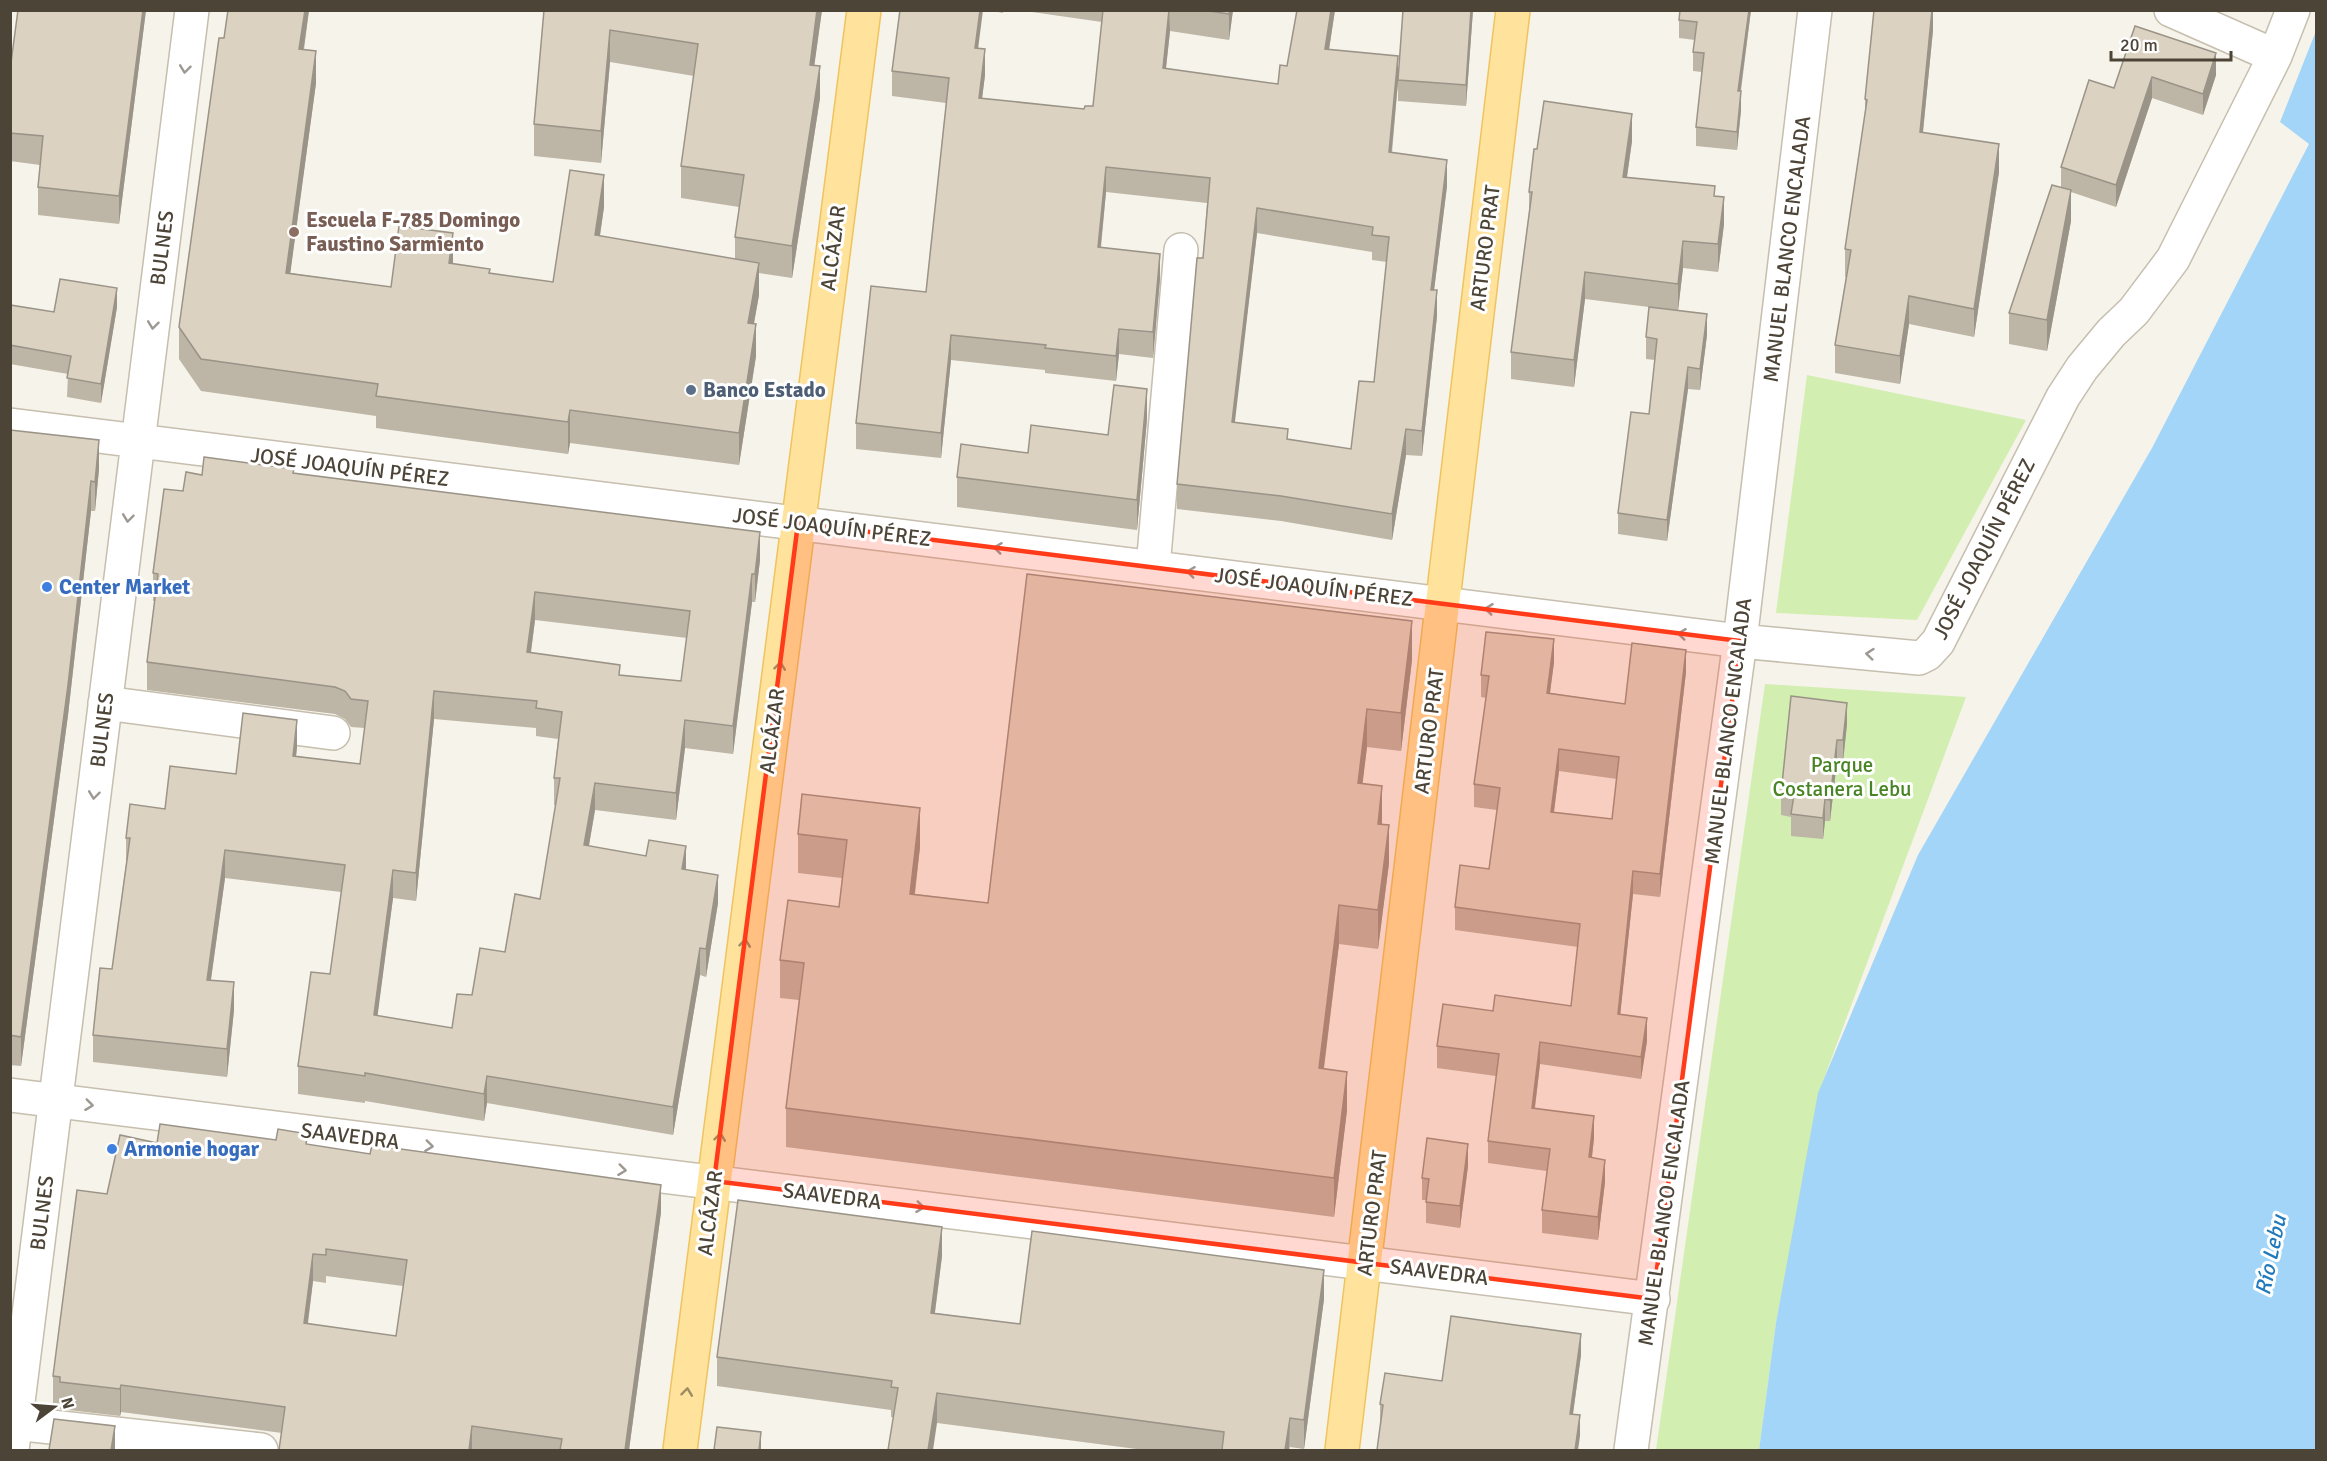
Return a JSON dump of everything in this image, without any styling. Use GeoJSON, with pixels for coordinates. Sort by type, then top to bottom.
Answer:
{"type":"FeatureCollection","features":[{"type":"Feature","properties":{"kind":"main road","name":"ALCÁZAR"},"geometry":{"type":"LineString","coordinates":[[680,1450],[864,10]]}},
{"type":"Feature","properties":{"kind":"main road","name":"ARTURO PRAT"},"geometry":{"type":"LineString","coordinates":[[1342,1450],[1513,10]]}},
{"type":"Feature","properties":{"kind":"street","name":"BULNES"},"geometry":{"type":"LineString","coordinates":[[14,1437],[192,10]]}},
{"type":"Feature","properties":{"kind":"street","name":"MANUEL BLANCO ENCALADA"},"geometry":{"type":"LineString","coordinates":[[1631,1450],[1740,641],[1815,10]]}},
{"type":"Feature","properties":{"kind":"street"},"geometry":{"type":"LineString","coordinates":[[2171,10],[2275,56]]}},
{"type":"Feature","properties":{"kind":"street","name":"JOSÉ JOAQUÍN PÉREZ"},"geometry":{"type":"LineString","coordinates":[[10,425],[1740,641],[1909,658],[1927,654],[1938,642],[2052,416],[2082,368],[2111,333],[2134,311],[2173,259],[2275,56],[2293,10]]}},
{"type":"Feature","properties":{"kind":"street"},"geometry":{"type":"LineString","coordinates":[[1153,567],[1181,250]]}},
{"type":"Feature","properties":{"kind":"street"},"geometry":{"type":"LineString","coordinates":[[105,703],[333,733]]}},
{"type":"Feature","properties":{"kind":"street","name":"SAAVEDRA"},"geometry":{"type":"LineString","coordinates":[[10,1095],[1653,1299]]}},
{"type":"Feature","properties":{"kind":"street"},"geometry":{"type":"LineString","coordinates":[[14,1437],[261,1450]]}},
{"type":"Feature","properties":{"kind":"highlighted area"},"geometry":{"type":"Polygon","coordinates":[[[798,523],[1740,641],[1653,1299],[714,1181],[798,523]]]}},
{"type":"Feature","properties":{"kind":"green space"},"geometry":{"type":"Polygon","coordinates":[[[1807,375],[2026,420],[1917,620],[1776,613],[1807,375]]]}},
{"type":"Feature","properties":{"kind":"green space","name":"Parque Costanera Lebu"},"geometry":{"type":"Polygon","coordinates":[[[1765,684],[1966,697],[1823,1081],[1776,1323],[1759,1450],[1656,1450],[1765,684]]]}},
{"type":"Feature","properties":{"kind":"water","name":"Río Lebu"},"geometry":{"type":"Polygon","coordinates":[[[2316,31],[2316,1450],[1759,1450],[1776,1323],[1818,1093],[1918,855],[2152,448],[2309,144],[2280,122],[2316,31]]]}},
{"type":"Feature","properties":{"kind":"building"},"geometry":{"type":"Polygon","coordinates":[[[18,10],[143,10],[119,196],[38,187],[43,136],[10,133],[10,70],[18,10]]]}},
{"type":"Feature","properties":{"kind":"building"},"geometry":{"type":"Polygon","coordinates":[[[228,10],[305,10],[299,49],[316,51],[286,273],[391,287],[399,226],[453,233],[449,263],[490,269],[489,273],[553,282],[570,170],[604,175],[595,235],[759,263],[748,323],[756,324],[739,433],[570,410],[568,422],[376,396],[378,384],[201,359],[179,327],[219,38],[224,38],[228,10]]]}},
{"type":"Feature","properties":{"kind":"building"},"geometry":{"type":"Polygon","coordinates":[[[544,10],[817,10],[810,65],[820,66],[792,246],[735,237],[744,175],[681,166],[698,44],[610,30],[601,131],[534,124],[544,10]]]}},
{"type":"Feature","properties":{"kind":"building"},"geometry":{"type":"Polygon","coordinates":[[[900,10],[980,10],[975,48],[985,49],[979,98],[1084,109],[1085,106],[1093,106],[1103,10],[1169,10],[1163,68],[1278,84],[1280,65],[1287,66],[1297,10],[1331,10],[1325,49],[1398,56],[1389,152],[1447,160],[1431,290],[1437,290],[1422,431],[1406,429],[1392,514],[1281,496],[1177,484],[1197,258],[1203,258],[1210,178],[1106,167],[1098,247],[1160,254],[1153,332],[1119,329],[1116,356],[1045,348],[1046,345],[951,335],[941,433],[856,423],[871,286],[926,292],[949,78],[892,71],[900,10]],[[1257,208],[1232,422],[1288,429],[1287,439],[1351,449],[1359,381],[1374,382],[1389,237],[1372,235],[1373,227],[1257,208]]]}},
{"type":"Feature","properties":{"kind":"building"},"geometry":{"type":"Polygon","coordinates":[[[1202,10],[1230,10],[1229,14],[1202,10]]]}},
{"type":"Feature","properties":{"kind":"building"},"geometry":{"type":"Polygon","coordinates":[[[1403,10],[1471,10],[1466,85],[1398,80],[1403,10]]]}},
{"type":"Feature","properties":{"kind":"building"},"geometry":{"type":"Polygon","coordinates":[[[1680,10],[1749,10],[1738,91],[1741,91],[1737,132],[1696,127],[1704,53],[1693,52],[1697,22],[1679,20],[1680,10]]]}},
{"type":"Feature","properties":{"kind":"building"},"geometry":{"type":"Polygon","coordinates":[[[1874,10],[1932,10],[1920,132],[1999,144],[1974,309],[1909,296],[1900,356],[1835,345],[1851,250],[1845,249],[1867,100],[1865,99],[1874,10]]]}},
{"type":"Feature","properties":{"kind":"building"},"geometry":{"type":"Polygon","coordinates":[[[2135,26],[2216,53],[2203,94],[2152,77],[2116,185],[2061,167],[2089,80],[2114,88],[2135,26]]]}},
{"type":"Feature","properties":{"kind":"building"},"geometry":{"type":"Polygon","coordinates":[[[1544,101],[1632,114],[1623,177],[1715,186],[1714,196],[1724,197],[1718,244],[1683,241],[1678,284],[1585,272],[1574,360],[1511,352],[1532,192],[1529,192],[1534,149],[1537,149],[1544,101]]]}},
{"type":"Feature","properties":{"kind":"building"},"geometry":{"type":"Polygon","coordinates":[[[2052,185],[2071,190],[2047,320],[2009,313],[2052,185]]]}},
{"type":"Feature","properties":{"kind":"building"},"geometry":{"type":"Polygon","coordinates":[[[60,279],[117,288],[101,384],[67,378],[71,356],[10,345],[10,305],[54,312],[60,279]]]}},
{"type":"Feature","properties":{"kind":"building"},"geometry":{"type":"Polygon","coordinates":[[[1649,307],[1707,314],[1700,369],[1688,367],[1667,520],[1618,513],[1631,412],[1649,414],[1657,339],[1646,337],[1649,307]]]}},
{"type":"Feature","properties":{"kind":"building"},"geometry":{"type":"Polygon","coordinates":[[[1114,385],[1147,389],[1137,500],[957,477],[961,444],[1028,453],[1031,425],[1108,435],[1114,385]]]}},
{"type":"Feature","properties":{"kind":"building"},"geometry":{"type":"Polygon","coordinates":[[[10,430],[99,440],[95,482],[91,481],[68,685],[21,1037],[10,1035],[10,430]]]}},
{"type":"Feature","properties":{"kind":"building"},"geometry":{"type":"Polygon","coordinates":[[[204,457],[294,469],[293,473],[760,532],[755,574],[752,574],[733,726],[685,720],[676,793],[595,783],[584,845],[646,856],[649,840],[686,846],[682,869],[718,875],[706,949],[700,948],[673,1107],[487,1076],[484,1094],[365,1073],[365,1076],[298,1066],[311,972],[330,974],[345,865],[225,850],[207,980],[234,982],[227,1049],[93,1035],[100,968],[112,969],[130,838],[126,838],[130,804],[165,809],[170,766],[236,774],[243,713],[297,720],[293,756],[360,764],[368,701],[351,699],[345,691],[335,687],[147,662],[158,574],[153,573],[164,489],[183,491],[186,472],[202,475],[204,457]],[[535,592],[527,652],[620,665],[619,675],[681,681],[690,611],[535,592]],[[434,691],[416,873],[393,870],[374,1015],[452,1028],[457,994],[472,995],[480,948],[505,952],[515,894],[540,899],[560,778],[554,778],[562,712],[536,708],[537,701],[434,691]]]}},
{"type":"Feature","properties":{"kind":"building"},"geometry":{"type":"Polygon","coordinates":[[[1027,574],[1412,621],[1401,713],[1367,709],[1358,783],[1382,786],[1378,824],[1389,825],[1378,910],[1339,905],[1319,1068],[1347,1072],[1334,1178],[786,1108],[804,963],[780,960],[788,900],[839,907],[847,840],[798,834],[802,794],[920,808],[910,894],[988,903],[1027,574]]]}},
{"type":"Feature","properties":{"kind":"building"},"geometry":{"type":"Polygon","coordinates":[[[1486,632],[1554,639],[1547,693],[1625,704],[1632,643],[1686,650],[1660,874],[1633,871],[1618,1014],[1647,1018],[1641,1057],[1540,1042],[1532,1108],[1594,1116],[1589,1157],[1605,1160],[1598,1217],[1542,1210],[1550,1149],[1488,1141],[1499,1054],[1437,1046],[1443,1004],[1493,1011],[1495,995],[1571,1006],[1580,924],[1455,907],[1460,865],[1489,869],[1500,788],[1474,784],[1489,676],[1481,675],[1486,632]],[[1559,749],[1551,812],[1612,819],[1619,757],[1559,749]]]}},
{"type":"Feature","properties":{"kind":"building"},"geometry":{"type":"Polygon","coordinates":[[[1791,696],[1847,703],[1843,740],[1837,740],[1830,800],[1825,799],[1823,818],[1791,814],[1794,795],[1781,794],[1791,696]]]}},
{"type":"Feature","properties":{"kind":"building"},"geometry":{"type":"Polygon","coordinates":[[[160,1124],[276,1140],[278,1129],[308,1134],[306,1144],[370,1154],[372,1145],[661,1185],[625,1450],[560,1450],[562,1439],[472,1426],[469,1450],[279,1450],[285,1407],[121,1385],[120,1389],[60,1382],[60,1377],[53,1376],[77,1190],[107,1194],[120,1135],[157,1143],[160,1124]],[[326,1249],[326,1255],[313,1254],[304,1323],[396,1336],[407,1260],[326,1249]]]}},
{"type":"Feature","properties":{"kind":"building"},"geometry":{"type":"Polygon","coordinates":[[[1427,1138],[1468,1144],[1460,1206],[1426,1202],[1429,1179],[1422,1178],[1427,1138]]]}},
{"type":"Feature","properties":{"kind":"building"},"geometry":{"type":"Polygon","coordinates":[[[738,1200],[942,1227],[931,1313],[1020,1324],[1032,1231],[1324,1270],[1304,1420],[1290,1418],[1285,1450],[1222,1450],[1224,1432],[937,1393],[928,1450],[888,1450],[898,1388],[891,1387],[892,1381],[717,1357],[738,1200]]]}},
{"type":"Feature","properties":{"kind":"building"},"geometry":{"type":"Polygon","coordinates":[[[1451,1316],[1581,1334],[1570,1414],[1580,1415],[1575,1450],[1377,1450],[1385,1373],[1442,1381],[1451,1316]]]}},
{"type":"Feature","properties":{"kind":"building"},"geometry":{"type":"Polygon","coordinates":[[[54,1419],[115,1426],[111,1450],[49,1450],[54,1419]]]}},
{"type":"Feature","properties":{"kind":"building"},"geometry":{"type":"Polygon","coordinates":[[[717,1427],[761,1432],[759,1450],[714,1450],[717,1427]]]}},
{"type":"Feature","properties":{"kind":"place","name":"Escuela F-785 Domingo Faustino Sarmiento"},"geometry":{"type":"Point","coordinates":[294,232]}},
{"type":"Feature","properties":{"kind":"place","name":"Banco Estado"},"geometry":{"type":"Point","coordinates":[691,390]}},
{"type":"Feature","properties":{"kind":"place","name":"Center Market"},"geometry":{"type":"Point","coordinates":[47,587]}},
{"type":"Feature","properties":{"kind":"place","name":"Armonie hogar"},"geometry":{"type":"Point","coordinates":[112,1149]}}]}
